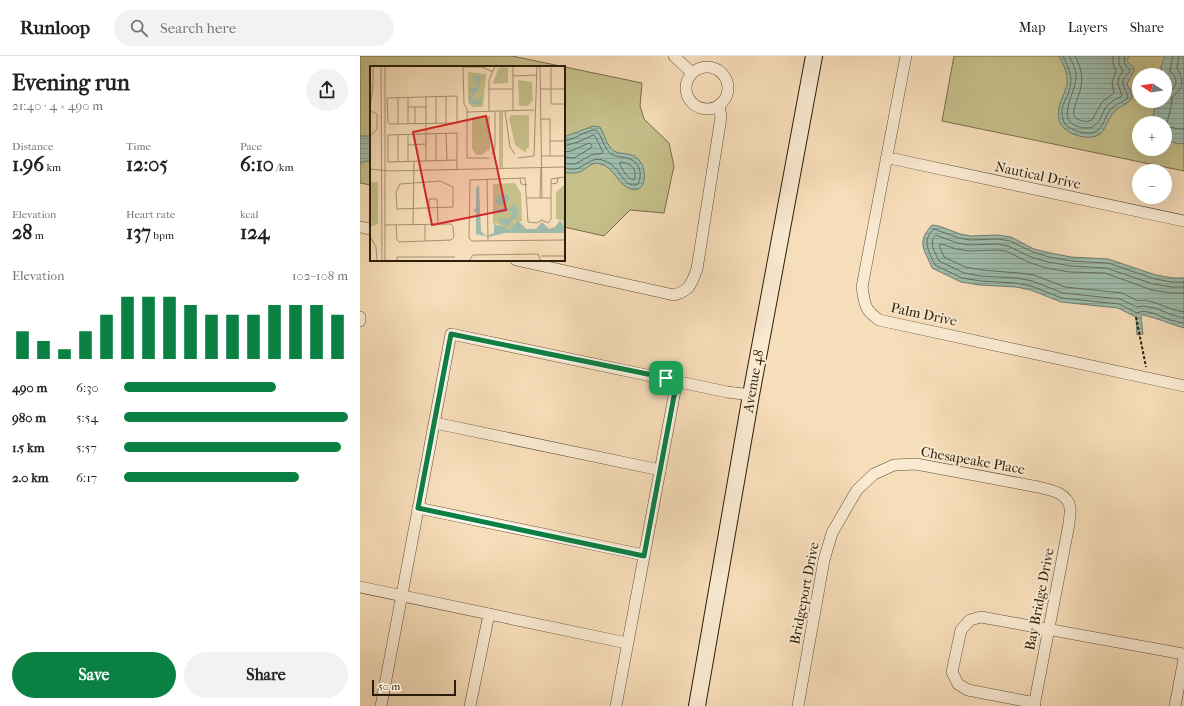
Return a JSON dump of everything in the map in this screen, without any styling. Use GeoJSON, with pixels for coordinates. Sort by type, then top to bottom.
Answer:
{"type":"FeatureCollection","features":[{"type":"Feature","properties":{"kind":"main road","name":"Avenue 48"},"geometry":{"type":"LineString","coordinates":[[697,706],[750,395],[814,56]]}},
{"type":"Feature","properties":{"kind":"street"},"geometry":{"type":"LineString","coordinates":[[674,56],[692,73]]}},
{"type":"Feature","properties":{"kind":"street","name":"Palm Drive"},"geometry":{"type":"LineString","coordinates":[[906,56],[862,287],[864,305],[871,314],[879,320],[1184,386]]}},
{"type":"Feature","properties":{"kind":"street"},"geometry":{"type":"LineString","coordinates":[[704,67],[711,67],[718,69],[723,74],[727,80],[728,94],[719,105],[706,109],[694,104],[690,99],[686,86],[692,73],[704,67]]}},
{"type":"Feature","properties":{"kind":"street"},"geometry":{"type":"LineString","coordinates":[[521,261],[674,294],[683,292],[691,285],[697,268],[721,117],[719,105]]}},
{"type":"Feature","properties":{"kind":"street","name":"Nautical Drive"},"geometry":{"type":"LineString","coordinates":[[886,159],[901,160],[1184,221]]}},
{"type":"Feature","properties":{"kind":"street"},"geometry":{"type":"LineString","coordinates":[[360,227],[370,229]]}},
{"type":"Feature","properties":{"kind":"street"},"geometry":{"type":"LineString","coordinates":[[360,316],[360,321]]}},
{"type":"Feature","properties":{"kind":"street"},"geometry":{"type":"LineString","coordinates":[[381,706],[451,334],[677,380],[727,392],[750,395]]}},
{"type":"Feature","properties":{"kind":"street"},"geometry":{"type":"LineString","coordinates":[[616,706],[677,380]]}},
{"type":"Feature","properties":{"kind":"street"},"geometry":{"type":"LineString","coordinates":[[435,423],[660,470]]}},
{"type":"Feature","properties":{"kind":"street","name":"Chesapeake Place"},"geometry":{"type":"LineString","coordinates":[[874,474],[894,465],[916,464],[1055,490],[1067,498]]}},
{"type":"Feature","properties":{"kind":"street","name":"Bridgeport Drive"},"geometry":{"type":"LineString","coordinates":[[798,706],[824,560],[832,534],[857,490],[874,474]]}},
{"type":"Feature","properties":{"kind":"street","name":"Bay Bridge Drive"},"geometry":{"type":"LineString","coordinates":[[1035,704],[1069,524],[1071,509],[1067,498]]}},
{"type":"Feature","properties":{"kind":"street"},"geometry":{"type":"LineString","coordinates":[[418,508],[644,556]]}},
{"type":"Feature","properties":{"kind":"street"},"geometry":{"type":"LineString","coordinates":[[360,587],[627,643]]}},
{"type":"Feature","properties":{"kind":"street"},"geometry":{"type":"LineString","coordinates":[[470,706],[489,614]]}},
{"type":"Feature","properties":{"kind":"street"},"geometry":{"type":"LineString","coordinates":[[1035,704],[968,690],[958,684],[952,672],[961,630],[970,620],[981,618],[1184,654]]}},
{"type":"Feature","properties":{"kind":"street"},"geometry":{"type":"LineString","coordinates":[[1175,706],[1184,659]]}},
{"type":"Feature","properties":{"kind":"path"},"geometry":{"type":"LineString","coordinates":[[1136,317],[1148,378]]}},
{"type":"Feature","properties":{"kind":"shaded area"},"geometry":{"type":"Polygon","coordinates":[[[360,56],[512,56],[560,66],[370,66],[370,185],[360,183],[360,56]]]}},
{"type":"Feature","properties":{"kind":"shaded area"},"geometry":{"type":"Polygon","coordinates":[[[954,56],[1184,56],[1184,171],[1172,169],[1172,164],[1150,164],[942,121],[954,56]]]}},
{"type":"Feature","properties":{"kind":"shaded area"},"geometry":{"type":"Polygon","coordinates":[[[565,67],[642,83],[640,106],[644,119],[669,143],[674,166],[664,213],[630,210],[604,236],[565,227],[565,67]]]}},
{"type":"Feature","properties":{"kind":"water"},"geometry":{"type":"Polygon","coordinates":[[[1059,56],[1129,56],[1127,61],[1134,68],[1132,68],[1132,75],[1127,85],[1130,89],[1132,98],[1113,113],[1100,134],[1083,137],[1070,133],[1061,125],[1058,114],[1067,81],[1064,66],[1059,56]]]}},
{"type":"Feature","properties":{"kind":"water"},"geometry":{"type":"Polygon","coordinates":[[[1165,56],[1184,56],[1184,143],[1179,144],[1172,142],[1172,116],[1153,116],[1155,108],[1172,108],[1172,68],[1161,67],[1165,56]]]}},
{"type":"Feature","properties":{"kind":"water"},"geometry":{"type":"Polygon","coordinates":[[[593,126],[600,127],[611,149],[618,153],[632,155],[639,160],[643,167],[645,176],[642,186],[636,190],[626,187],[610,169],[598,163],[591,165],[578,173],[565,172],[565,137],[593,126]]]}},
{"type":"Feature","properties":{"kind":"water"},"geometry":{"type":"Polygon","coordinates":[[[360,136],[370,136],[370,160],[360,163],[360,136]]]}},
{"type":"Feature","properties":{"kind":"water"},"geometry":{"type":"Polygon","coordinates":[[[932,225],[971,236],[998,235],[1011,237],[1034,249],[1050,253],[1071,257],[1108,259],[1156,275],[1184,278],[1184,328],[1143,315],[1141,316],[1143,334],[1137,335],[1136,317],[1118,308],[1061,302],[1031,290],[1016,287],[980,285],[961,282],[932,268],[924,250],[923,241],[924,236],[932,225]]]}},
{"type":"Feature","properties":{"kind":"route"},"geometry":{"type":"LineString","coordinates":[[451,334],[666,378],[677,380],[644,556],[418,508],[451,334]]}}]}
